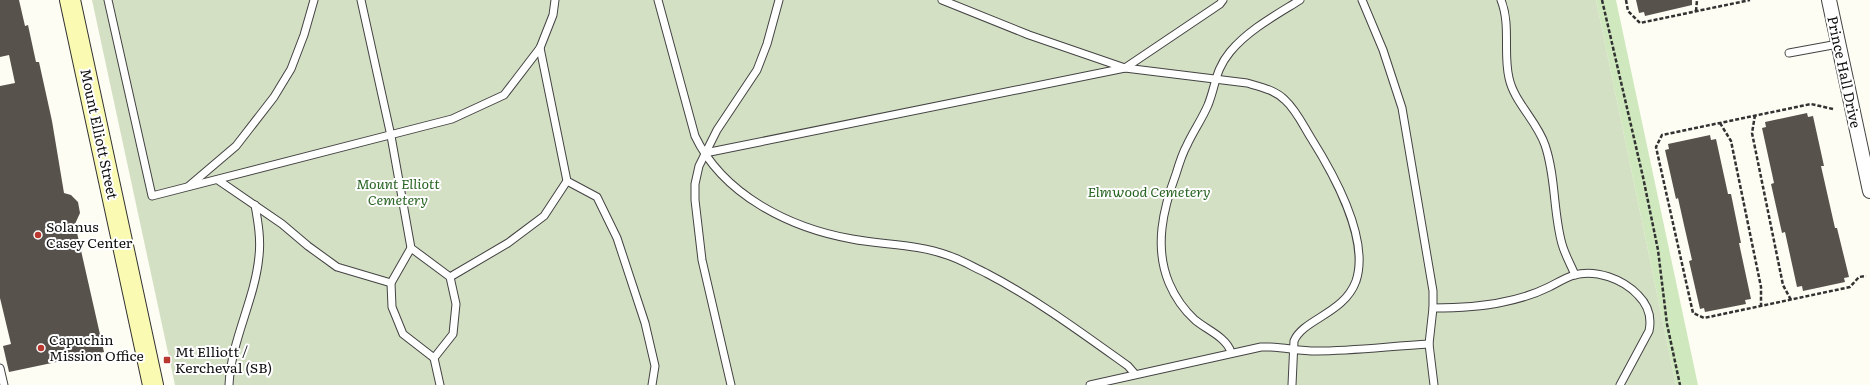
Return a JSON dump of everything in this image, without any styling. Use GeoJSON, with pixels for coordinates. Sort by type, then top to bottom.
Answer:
{"type":"FeatureCollection","features":[{"type":"Feature","properties":{"kind":"main road","name":"Mount Elliott Street"},"geometry":{"type":"LineString","coordinates":[[70,0],[153,385]]}},
{"type":"Feature","properties":{"kind":"street","name":"Prince Hall Drive"},"geometry":{"type":"LineString","coordinates":[[1829,0],[1870,191]]}},
{"type":"Feature","properties":{"kind":"lane"},"geometry":{"type":"LineString","coordinates":[[108,0],[152,196],[391,136],[452,119],[504,95],[540,48],[553,15],[555,0]]}},
{"type":"Feature","properties":{"kind":"lane"},"geometry":{"type":"LineString","coordinates":[[187,188],[236,146],[274,97],[290,69],[304,35],[314,0]]}},
{"type":"Feature","properties":{"kind":"lane"},"geometry":{"type":"LineString","coordinates":[[361,0],[391,136],[411,248],[391,283],[392,307],[403,334],[434,358],[440,385]]}},
{"type":"Feature","properties":{"kind":"lane"},"geometry":{"type":"LineString","coordinates":[[658,0],[691,124],[705,153],[737,188],[762,207],[809,228],[850,239],[922,248],[948,255],[1005,283],[1051,312],[1128,366],[1135,374]]}},
{"type":"Feature","properties":{"kind":"lane"},"geometry":{"type":"LineString","coordinates":[[731,385],[702,260],[695,200],[697,172],[717,130],[757,70],[767,44],[779,0]]}},
{"type":"Feature","properties":{"kind":"lane"},"geometry":{"type":"LineString","coordinates":[[942,0],[1029,35],[1125,68],[1187,77],[1215,78],[1265,88],[1286,100],[1328,165],[1355,232],[1359,261],[1356,282],[1351,291],[1337,306],[1299,331],[1294,341],[1292,385]]}},
{"type":"Feature","properties":{"kind":"lane"},"geometry":{"type":"LineString","coordinates":[[705,153],[1125,68],[1186,28],[1220,4],[1223,0]]}},
{"type":"Feature","properties":{"kind":"lane"},"geometry":{"type":"LineString","coordinates":[[1231,352],[1226,343],[1196,321],[1181,304],[1167,278],[1161,245],[1163,216],[1166,202],[1186,147],[1209,102],[1220,65],[1235,46],[1254,30],[1300,0]]}},
{"type":"Feature","properties":{"kind":"lane"},"geometry":{"type":"LineString","coordinates":[[1362,0],[1383,50],[1402,108],[1433,291],[1433,308],[1429,344],[1434,385]]}},
{"type":"Feature","properties":{"kind":"lane"},"geometry":{"type":"LineString","coordinates":[[1501,0],[1507,37],[1509,80],[1517,98],[1533,120],[1545,145],[1550,165],[1562,245],[1575,275]]}},
{"type":"Feature","properties":{"kind":"lane"},"geometry":{"type":"LineString","coordinates":[[1789,53],[1838,44]]}},
{"type":"Feature","properties":{"kind":"lane"},"geometry":{"type":"LineString","coordinates":[[450,277],[508,243],[544,216],[567,182],[540,48]]}},
{"type":"Feature","properties":{"kind":"lane"},"geometry":{"type":"LineString","coordinates":[[218,180],[255,205],[336,267],[391,283]]}},
{"type":"Feature","properties":{"kind":"lane"},"geometry":{"type":"LineString","coordinates":[[567,182],[597,197],[617,238],[645,323],[655,366],[652,385]]}},
{"type":"Feature","properties":{"kind":"lane"},"geometry":{"type":"LineString","coordinates":[[229,385],[234,349],[255,278],[259,257],[260,230],[255,205]]}},
{"type":"Feature","properties":{"kind":"lane"},"geometry":{"type":"LineString","coordinates":[[411,248],[450,277],[456,304],[453,334],[434,358]]}},
{"type":"Feature","properties":{"kind":"lane"},"geometry":{"type":"LineString","coordinates":[[1433,308],[1463,308],[1504,302],[1536,292],[1575,275],[1600,275],[1614,279],[1635,291],[1646,306],[1650,323],[1649,331],[1620,385]]}},
{"type":"Feature","properties":{"kind":"lane"},"geometry":{"type":"LineString","coordinates":[[1090,385],[1135,374],[1185,365],[1231,352],[1261,347],[1278,346],[1294,349],[1332,351],[1429,344]]}},
{"type":"Feature","properties":{"kind":"lane"},"geometry":{"type":"LineString","coordinates":[[0,368],[4,385]]}},
{"type":"Feature","properties":{"kind":"path"},"geometry":{"type":"LineString","coordinates":[[1602,0],[1643,177],[1658,250],[1667,324],[1680,385]]}},
{"type":"Feature","properties":{"kind":"path"},"geometry":{"type":"LineString","coordinates":[[1626,0],[1628,11],[1640,23],[1750,0]]}},
{"type":"Feature","properties":{"kind":"path"},"geometry":{"type":"LineString","coordinates":[[1696,11],[1697,0]]}},
{"type":"Feature","properties":{"kind":"path"},"geometry":{"type":"LineString","coordinates":[[1727,0],[1730,5]]}},
{"type":"Feature","properties":{"kind":"path"},"geometry":{"type":"LineString","coordinates":[[1833,109],[1811,104],[1755,115],[1662,135],[1656,147],[1693,313],[1704,318],[1791,300],[1850,287],[1859,277],[1866,276]]}},
{"type":"Feature","properties":{"kind":"path"},"geometry":{"type":"LineString","coordinates":[[1755,115],[1752,133],[1783,285],[1791,300]]}},
{"type":"Feature","properties":{"kind":"path"},"geometry":{"type":"LineString","coordinates":[[1720,123],[1731,141],[1761,287],[1761,306]]}},
{"type":"Feature","properties":{"kind":"green space","name":"Elmwood Cemetery"},"geometry":{"type":"Polygon","coordinates":[[[92,0],[1596,0],[1676,385],[175,385],[92,0]]]}},
{"type":"Feature","properties":{"kind":"green space"},"geometry":{"type":"Polygon","coordinates":[[[1596,0],[1616,0],[1698,385],[1676,385],[1596,0]]]}},
{"type":"Feature","properties":{"kind":"building","name":"Solanus Casey Center"},"geometry":{"type":"Polygon","coordinates":[[[0,0],[19,0],[25,26],[28,25],[36,62],[39,62],[52,121],[64,193],[71,195],[78,202],[80,213],[75,224],[104,352],[9,372],[3,346],[11,344],[0,298],[0,86],[15,83],[9,55],[0,57],[0,0]]]}},
{"type":"Feature","properties":{"kind":"building"},"geometry":{"type":"Polygon","coordinates":[[[1636,0],[1692,0],[1692,5],[1645,16],[1644,12],[1639,13],[1636,0]]]}},
{"type":"Feature","properties":{"kind":"building"},"geometry":{"type":"Polygon","coordinates":[[[1807,113],[1808,117],[1813,116],[1824,166],[1821,166],[1835,228],[1837,228],[1849,277],[1844,278],[1845,282],[1803,291],[1802,286],[1797,287],[1785,232],[1782,233],[1771,184],[1774,183],[1762,128],[1766,127],[1765,122],[1807,113]]]}},
{"type":"Feature","properties":{"kind":"building"},"geometry":{"type":"Polygon","coordinates":[[[1710,135],[1711,140],[1716,139],[1728,194],[1731,194],[1741,243],[1739,243],[1751,299],[1745,300],[1746,304],[1705,312],[1704,308],[1700,309],[1689,261],[1692,260],[1665,150],[1669,149],[1668,144],[1710,135]]]}},
{"type":"Feature","properties":{"kind":"place","name":"Solanus Casey Center"},"geometry":{"type":"Point","coordinates":[38,235]}},
{"type":"Feature","properties":{"kind":"place","name":"Capuchin Mission Office"},"geometry":{"type":"Point","coordinates":[41,348]}},
{"type":"Feature","properties":{"kind":"place","name":"Mt Elliott / Kercheval (SB)"},"geometry":{"type":"Point","coordinates":[167,360]}},
{"type":"Feature","properties":{"kind":"park label","name":"Mount Elliott Cemetery"},"geometry":{"type":"Point","coordinates":[398,192]}}]}
